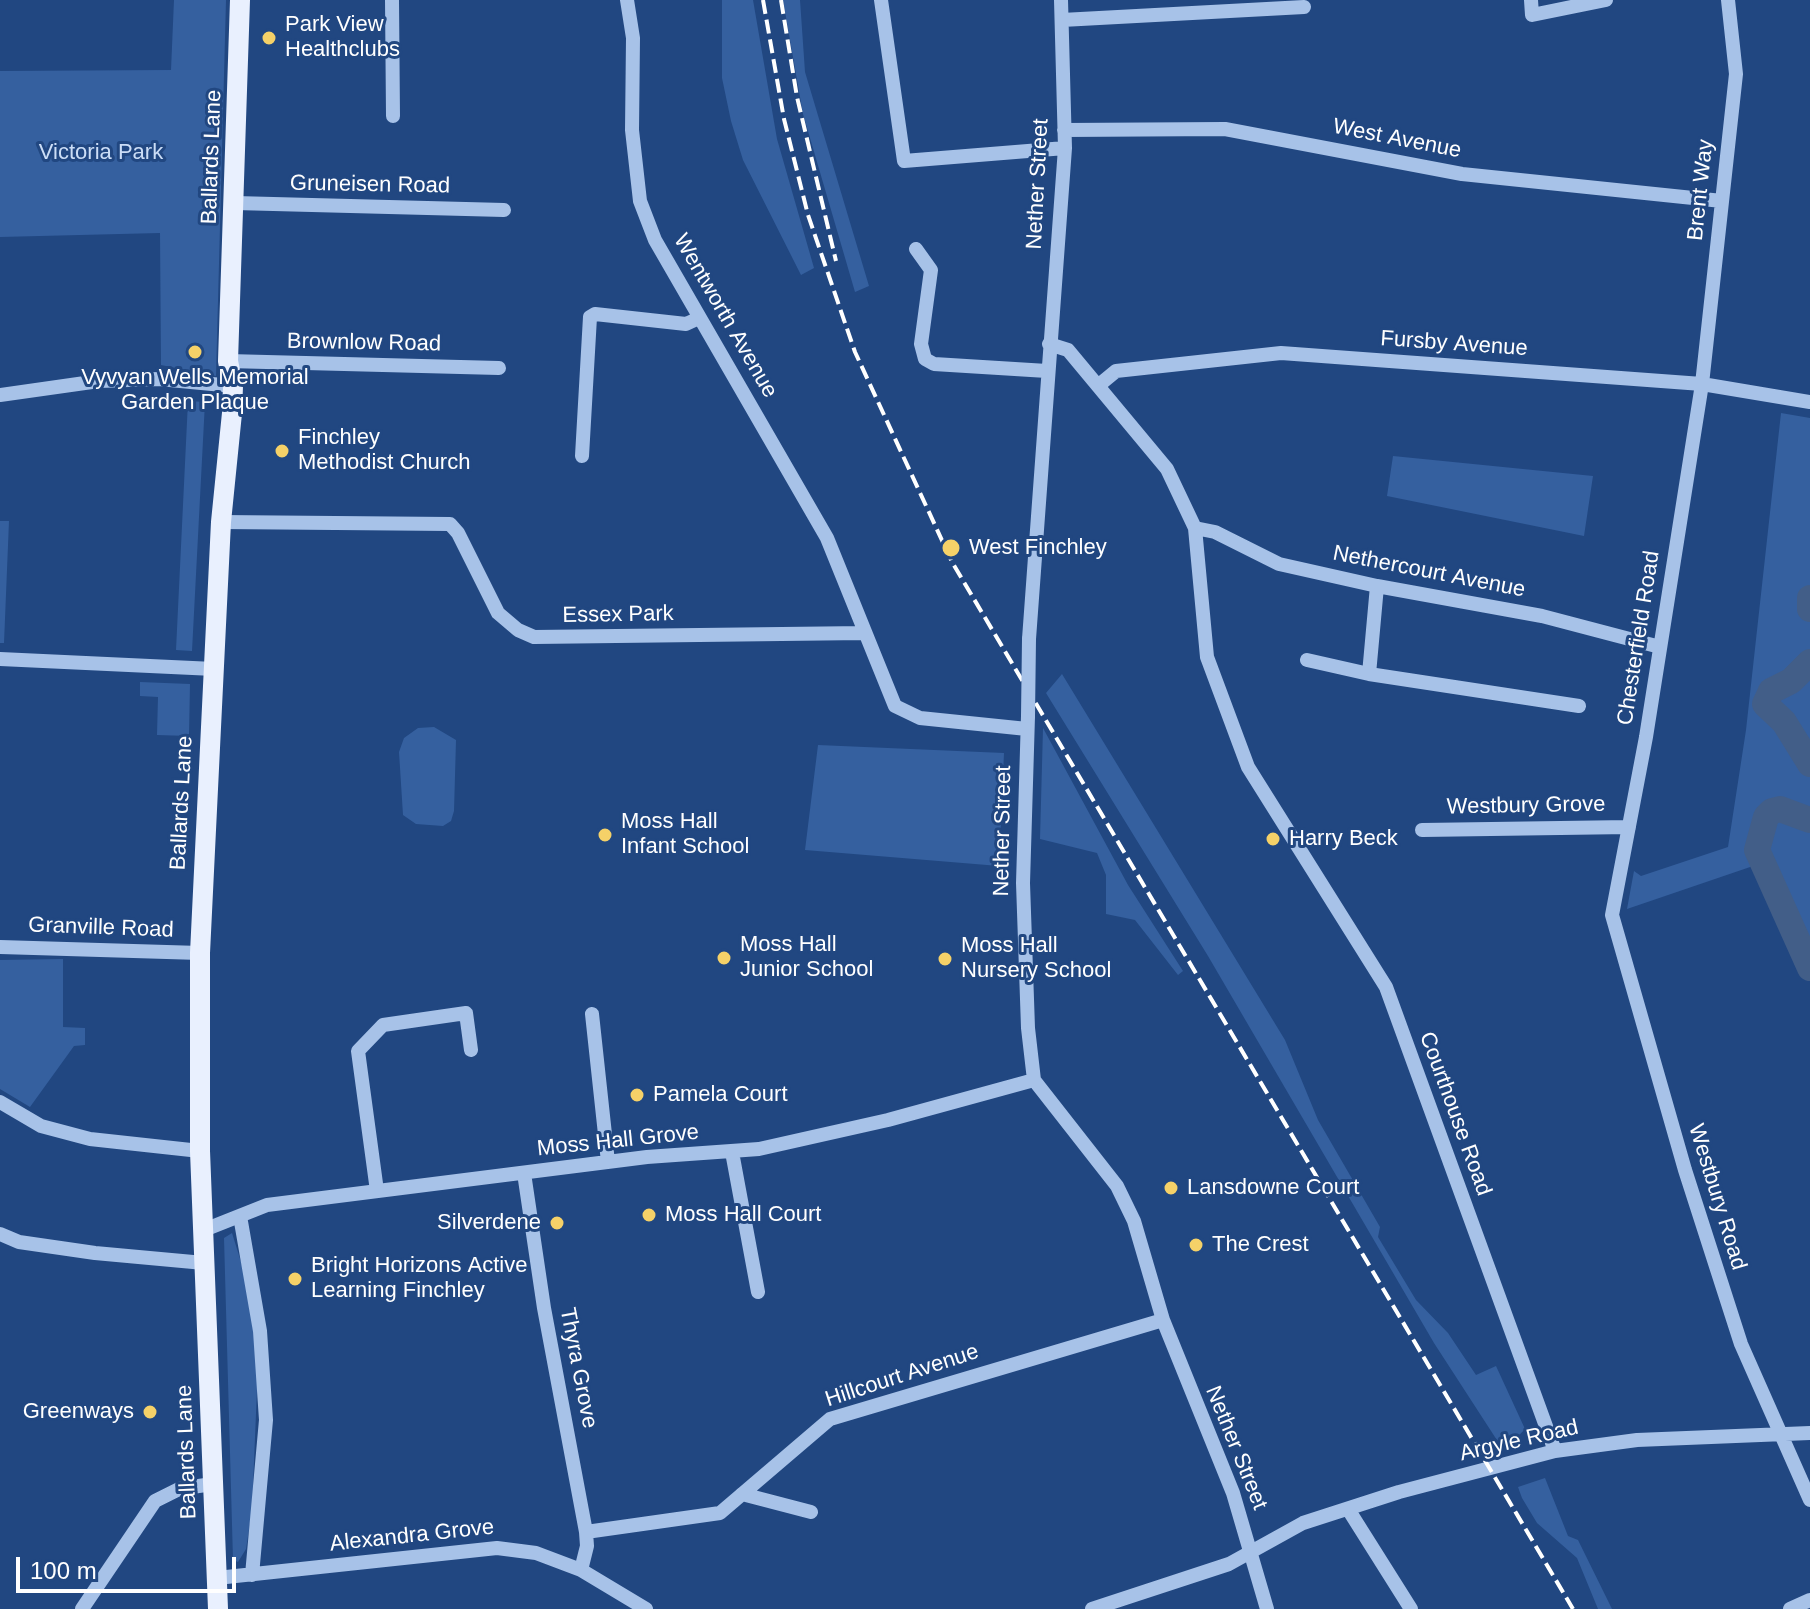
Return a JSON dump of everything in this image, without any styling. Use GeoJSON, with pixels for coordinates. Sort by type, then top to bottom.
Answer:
{"type":"FeatureCollection","features":[{"type":"Feature","properties":{"kind":"main road","name":"Ballards Lane"},"geometry":{"type":"LineString","coordinates":[[218,1609],[200,1151],[200,953],[221,522],[233,386],[228,361],[240,0]]}},
{"type":"Feature","properties":{"kind":"street"},"geometry":{"type":"LineString","coordinates":[[392,0],[393,116]]}},
{"type":"Feature","properties":{"kind":"street","name":"Wentworth Avenue"},"geometry":{"type":"LineString","coordinates":[[627,0],[633,38],[634,166],[640,201],[655,240],[827,538],[864,633]]}},
{"type":"Feature","properties":{"kind":"street"},"geometry":{"type":"LineString","coordinates":[[881,0],[904,161],[1065,148]]}},
{"type":"Feature","properties":{"kind":"street","name":"Nether Street"},"geometry":{"type":"LineString","coordinates":[[1061,0],[1065,148],[1029,639],[1023,883],[1028,1028],[1034,1080],[1117,1186],[1134,1221],[1163,1320],[1233,1493],[1267,1609]]}},
{"type":"Feature","properties":{"kind":"street"},"geometry":{"type":"LineString","coordinates":[[1531,0],[1532,15],[1610,5]]}},
{"type":"Feature","properties":{"kind":"street","name":"Brent Way"},"geometry":{"type":"LineString","coordinates":[[1702,384],[1736,74],[1728,0]]}},
{"type":"Feature","properties":{"kind":"street"},"geometry":{"type":"LineString","coordinates":[[1062,20],[1304,7]]}},
{"type":"Feature","properties":{"kind":"street","name":"West Avenue"},"geometry":{"type":"LineString","coordinates":[[1064,130],[1225,129],[1462,174],[1722,201]]}},
{"type":"Feature","properties":{"kind":"street","name":"Gruneisen Road"},"geometry":{"type":"LineString","coordinates":[[235,203],[504,210]]}},
{"type":"Feature","properties":{"kind":"street"},"geometry":{"type":"LineString","coordinates":[[916,249],[931,270],[921,344],[925,359],[934,364],[1047,371]]}},
{"type":"Feature","properties":{"kind":"street"},"geometry":{"type":"LineString","coordinates":[[582,456],[590,317],[595,314],[686,324],[699,318]]}},
{"type":"Feature","properties":{"kind":"street"},"geometry":{"type":"LineString","coordinates":[[1049,344],[1068,350],[1167,469],[1195,528]]}},
{"type":"Feature","properties":{"kind":"street","name":"Fursby Avenue"},"geometry":{"type":"LineString","coordinates":[[1099,385],[1116,371],[1281,353],[1702,384],[1810,402]]}},
{"type":"Feature","properties":{"kind":"street","name":"Brownlow Road"},"geometry":{"type":"LineString","coordinates":[[228,361],[499,368]]}},
{"type":"Feature","properties":{"kind":"street"},"geometry":{"type":"LineString","coordinates":[[0,395],[99,381],[147,379],[233,386]]}},
{"type":"Feature","properties":{"kind":"street","name":"Chesterfield Road"},"geometry":{"type":"LineString","coordinates":[[1616,897],[1702,384]]}},
{"type":"Feature","properties":{"kind":"street","name":"Essex Park"},"geometry":{"type":"LineString","coordinates":[[221,522],[450,524],[458,533],[498,613],[518,630],[534,637],[864,633]]}},
{"type":"Feature","properties":{"kind":"street","name":"Nethercourt Avenue"},"geometry":{"type":"LineString","coordinates":[[1195,528],[1215,532],[1279,564],[1377,586],[1542,616],[1660,647]]}},
{"type":"Feature","properties":{"kind":"street","name":"Courthouse Road"},"geometry":{"type":"LineString","coordinates":[[1195,528],[1207,657],[1248,767],[1386,987],[1555,1451]]}},
{"type":"Feature","properties":{"kind":"street"},"geometry":{"type":"LineString","coordinates":[[1369,674],[1377,586]]}},
{"type":"Feature","properties":{"kind":"street"},"geometry":{"type":"LineString","coordinates":[[864,633],[895,706],[920,718],[1028,723]]}},
{"type":"Feature","properties":{"kind":"street"},"geometry":{"type":"LineString","coordinates":[[0,659],[214,669]]}},
{"type":"Feature","properties":{"kind":"street"},"geometry":{"type":"LineString","coordinates":[[1307,660],[1369,674],[1579,706]]}},
{"type":"Feature","properties":{"kind":"street","name":"Westbury Grove"},"geometry":{"type":"LineString","coordinates":[[1422,830],[1629,827]]}},
{"type":"Feature","properties":{"kind":"street","name":"Westbury Road"},"geometry":{"type":"LineString","coordinates":[[1616,897],[1612,915],[1685,1170],[1741,1344],[1810,1500]]}},
{"type":"Feature","properties":{"kind":"street","name":"Granville Road"},"geometry":{"type":"LineString","coordinates":[[0,947],[200,953]]}},
{"type":"Feature","properties":{"kind":"street"},"geometry":{"type":"LineString","coordinates":[[377,1191],[358,1051],[383,1025],[466,1013],[471,1050]]}},
{"type":"Feature","properties":{"kind":"street"},"geometry":{"type":"LineString","coordinates":[[592,1014],[608,1162]]}},
{"type":"Feature","properties":{"kind":"street","name":"Moss Hall Grove"},"geometry":{"type":"LineString","coordinates":[[204,1230],[267,1205],[608,1162],[732,1152],[888,1120],[1034,1080]]}},
{"type":"Feature","properties":{"kind":"street"},"geometry":{"type":"LineString","coordinates":[[0,1102],[41,1126],[90,1139],[200,1151]]}},
{"type":"Feature","properties":{"kind":"street"},"geometry":{"type":"LineString","coordinates":[[732,1152],[758,1292]]}},
{"type":"Feature","properties":{"kind":"street","name":"Thyra Grove"},"geometry":{"type":"LineString","coordinates":[[524,1173],[544,1308],[586,1532],[587,1546],[581,1570]]}},
{"type":"Feature","properties":{"kind":"street"},"geometry":{"type":"LineString","coordinates":[[240,1216],[260,1331],[266,1420],[252,1575]]}},
{"type":"Feature","properties":{"kind":"street"},"geometry":{"type":"LineString","coordinates":[[0,1234],[19,1242],[95,1253],[204,1263]]}},
{"type":"Feature","properties":{"kind":"street","name":"Hillcourt Avenue"},"geometry":{"type":"LineString","coordinates":[[586,1532],[720,1513],[830,1419],[1163,1320]]}},
{"type":"Feature","properties":{"kind":"street","name":"Argyle Road"},"geometry":{"type":"LineString","coordinates":[[1251,1550],[1303,1523],[1555,1451],[1637,1440],[1810,1433]]}},
{"type":"Feature","properties":{"kind":"street"},"geometry":{"type":"LineString","coordinates":[[82,1609],[155,1501],[179,1489],[212,1484]]}},
{"type":"Feature","properties":{"kind":"street"},"geometry":{"type":"LineString","coordinates":[[742,1494],[811,1512]]}},
{"type":"Feature","properties":{"kind":"street"},"geometry":{"type":"LineString","coordinates":[[1348,1509],[1411,1609]]}},
{"type":"Feature","properties":{"kind":"street","name":"Alexandra Grove"},"geometry":{"type":"LineString","coordinates":[[217,1578],[497,1548],[536,1553],[581,1570],[646,1609]]}},
{"type":"Feature","properties":{"kind":"street"},"geometry":{"type":"LineString","coordinates":[[1092,1609],[1229,1564],[1251,1550]]}},
{"type":"Feature","properties":{"kind":"street"},"geometry":{"type":"LineString","coordinates":[[1790,1609],[1810,1600]]}},
{"type":"Feature","properties":{"kind":"green space","name":"Victoria Park"},"geometry":{"type":"Polygon","coordinates":[[[174,0],[226,0],[216,376],[161,365],[160,233],[0,237],[0,71],[171,70],[174,0]]]}},
{"type":"Feature","properties":{"kind":"green space"},"geometry":{"type":"Polygon","coordinates":[[[722,0],[753,0],[777,139],[814,268],[801,275],[743,160],[731,121],[722,78],[722,0]]]}},
{"type":"Feature","properties":{"kind":"green space"},"geometry":{"type":"Polygon","coordinates":[[[783,0],[800,0],[805,72],[869,286],[855,292],[803,114],[783,0]]]}},
{"type":"Feature","properties":{"kind":"green space"},"geometry":{"type":"Polygon","coordinates":[[[188,401],[205,402],[192,651],[176,650],[188,401]]]}},
{"type":"Feature","properties":{"kind":"green space"},"geometry":{"type":"Polygon","coordinates":[[[1781,413],[1810,418],[1810,980],[1756,865],[1627,909],[1634,871],[1641,876],[1728,847],[1746,730],[1781,413]]]}},
{"type":"Feature","properties":{"kind":"green space"},"geometry":{"type":"Polygon","coordinates":[[[1393,456],[1593,476],[1584,536],[1387,496],[1393,456]]]}},
{"type":"Feature","properties":{"kind":"green space"},"geometry":{"type":"Polygon","coordinates":[[[0,521],[9,521],[4,643],[0,643],[0,521]]]}},
{"type":"Feature","properties":{"kind":"green space"},"geometry":{"type":"Polygon","coordinates":[[[1062,674],[1285,1040],[1318,1120],[1380,1227],[1378,1237],[1416,1300],[1448,1333],[1476,1375],[1496,1366],[1525,1429],[1504,1451],[1434,1343],[1208,956],[1046,693],[1062,674]]]}},
{"type":"Feature","properties":{"kind":"green space"},"geometry":{"type":"Polygon","coordinates":[[[140,682],[190,684],[189,736],[157,735],[158,697],[140,696],[140,682]]]}},
{"type":"Feature","properties":{"kind":"green space"},"geometry":{"type":"Polygon","coordinates":[[[434,727],[456,740],[454,811],[451,821],[443,826],[416,824],[403,815],[399,752],[404,738],[418,728],[434,727]]]}},
{"type":"Feature","properties":{"kind":"green space"},"geometry":{"type":"Polygon","coordinates":[[[1043,728],[1128,885],[1183,971],[1178,975],[1135,920],[1106,914],[1106,875],[1097,853],[1040,839],[1043,728]]]}},
{"type":"Feature","properties":{"kind":"green space"},"geometry":{"type":"Polygon","coordinates":[[[818,745],[1004,753],[999,866],[805,850],[818,745]]]}},
{"type":"Feature","properties":{"kind":"green space"},"geometry":{"type":"Polygon","coordinates":[[[63,959],[63,1027],[85,1028],[85,1045],[74,1046],[30,1107],[0,1089],[0,960],[63,959]]]}},
{"type":"Feature","properties":{"kind":"green space"},"geometry":{"type":"Polygon","coordinates":[[[232,1233],[246,1278],[258,1365],[252,1510],[246,1549],[238,1562],[233,1560],[224,1238],[232,1233]]]}},
{"type":"Feature","properties":{"kind":"green space"},"geometry":{"type":"Polygon","coordinates":[[[1545,1478],[1568,1536],[1578,1540],[1612,1609],[1598,1609],[1577,1558],[1537,1523],[1522,1498],[1518,1487],[1545,1478]]]}},
{"type":"Feature","properties":{"kind":"waterway"},"geometry":{"type":"LineString","coordinates":[[1810,598],[1810,609]]}},
{"type":"Feature","properties":{"kind":"waterway"},"geometry":{"type":"LineString","coordinates":[[1810,662],[1791,681],[1771,691],[1765,704],[1784,722],[1810,764]]}},
{"type":"Feature","properties":{"kind":"waterway"},"geometry":{"type":"LineString","coordinates":[[1810,820],[1780,809],[1772,811],[1766,817],[1757,850],[1810,968]]}},
{"type":"Feature","properties":{"kind":"railway"},"geometry":{"type":"LineString","coordinates":[[763,0],[784,119],[808,215],[855,352],[952,562],[1573,1609]]}},
{"type":"Feature","properties":{"kind":"railway"},"geometry":{"type":"LineString","coordinates":[[781,0],[797,97],[836,261]]}},
{"type":"Feature","properties":{"kind":"place","name":"Park View Healthclubs"},"geometry":{"type":"Point","coordinates":[269,38]}},
{"type":"Feature","properties":{"kind":"place","name":"Vyvyan Wells Memorial Garden Plaque"},"geometry":{"type":"Point","coordinates":[195,352]}},
{"type":"Feature","properties":{"kind":"place","name":"Finchley Methodist Church"},"geometry":{"type":"Point","coordinates":[282,451]}},
{"type":"Feature","properties":{"kind":"place","name":"West Finchley"},"geometry":{"type":"Point","coordinates":[951,548]}},
{"type":"Feature","properties":{"kind":"place","name":"Moss Hall Infant School"},"geometry":{"type":"Point","coordinates":[605,835]}},
{"type":"Feature","properties":{"kind":"place","name":"Harry Beck"},"geometry":{"type":"Point","coordinates":[1273,839]}},
{"type":"Feature","properties":{"kind":"place","name":"Moss Hall Junior School"},"geometry":{"type":"Point","coordinates":[724,958]}},
{"type":"Feature","properties":{"kind":"place","name":"Moss Hall Nursery School"},"geometry":{"type":"Point","coordinates":[945,959]}},
{"type":"Feature","properties":{"kind":"place","name":"Pamela Court"},"geometry":{"type":"Point","coordinates":[637,1095]}},
{"type":"Feature","properties":{"kind":"place","name":"Lansdowne Court"},"geometry":{"type":"Point","coordinates":[1171,1188]}},
{"type":"Feature","properties":{"kind":"place","name":"Moss Hall Court"},"geometry":{"type":"Point","coordinates":[649,1215]}},
{"type":"Feature","properties":{"kind":"place","name":"Silverdene"},"geometry":{"type":"Point","coordinates":[557,1223]}},
{"type":"Feature","properties":{"kind":"place","name":"The Crest"},"geometry":{"type":"Point","coordinates":[1196,1245]}},
{"type":"Feature","properties":{"kind":"place","name":"Bright Horizons Active Learning Finchley"},"geometry":{"type":"Point","coordinates":[295,1279]}},
{"type":"Feature","properties":{"kind":"place","name":"Greenways"},"geometry":{"type":"Point","coordinates":[150,1412]}}]}
